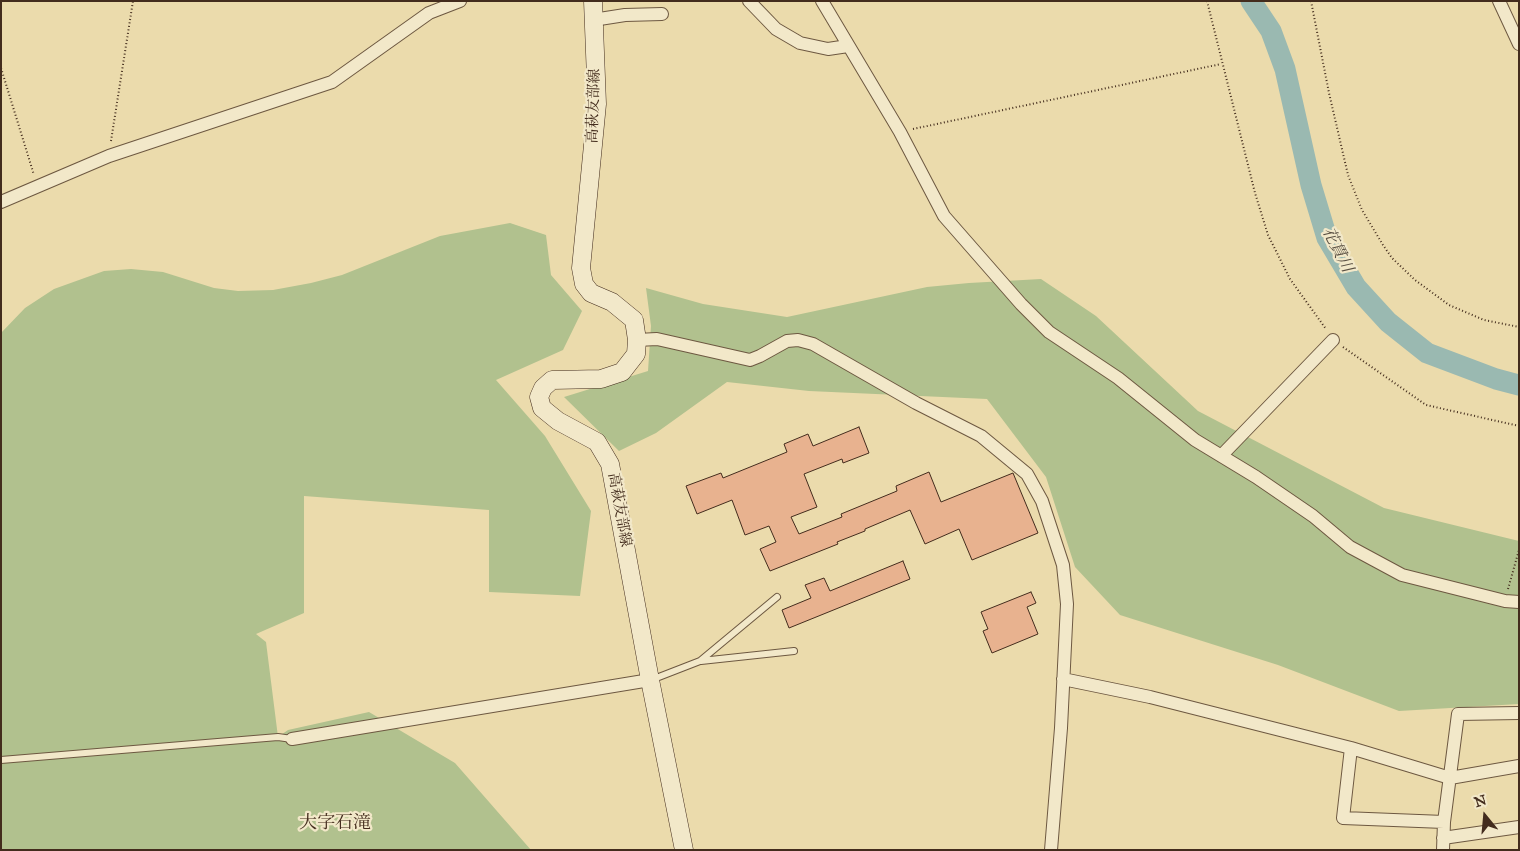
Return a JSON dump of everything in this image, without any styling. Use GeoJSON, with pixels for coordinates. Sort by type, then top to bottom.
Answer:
{"type":"FeatureCollection","features":[{"type":"Feature","properties":{"kind":"main road","name":"高萩友部線"},"geometry":{"type":"LineString","coordinates":[[592,1],[597,104],[581,268],[584,284],[592,293],[612,302],[634,320],[638,340],[636,354],[622,372],[601,379],[552,380],[543,388],[539,397],[542,408],[558,421],[597,442],[610,464],[684,850]]}},
{"type":"Feature","properties":{"kind":"street"},"geometry":{"type":"LineString","coordinates":[[1,202],[109,156],[332,82],[429,13],[460,1]]}},
{"type":"Feature","properties":{"kind":"street"},"geometry":{"type":"LineString","coordinates":[[749,1],[776,29],[800,43],[828,49],[848,46]]}},
{"type":"Feature","properties":{"kind":"street"},"geometry":{"type":"LineString","coordinates":[[822,1],[900,132],[944,216],[1021,304],[1049,332],[1118,378],[1188,434],[1313,516],[1350,547],[1402,575],[1505,601],[1519,602]]}},
{"type":"Feature","properties":{"kind":"street"},"geometry":{"type":"LineString","coordinates":[[1499,1],[1519,44]]}},
{"type":"Feature","properties":{"kind":"street"},"geometry":{"type":"LineString","coordinates":[[593,20],[625,15],[662,14]]}},
{"type":"Feature","properties":{"kind":"street"},"geometry":{"type":"LineString","coordinates":[[638,340],[657,339],[750,360],[787,341],[798,340],[814,344],[916,403],[981,436],[1027,474],[1042,501],[1063,565],[1067,604],[1059,748],[1050,850]]}},
{"type":"Feature","properties":{"kind":"street"},"geometry":{"type":"LineString","coordinates":[[1221,456],[1333,340]]}},
{"type":"Feature","properties":{"kind":"street"},"geometry":{"type":"LineString","coordinates":[[1062,679],[1085,682],[1150,697],[1351,748],[1450,778],[1519,766]]}},
{"type":"Feature","properties":{"kind":"street"},"geometry":{"type":"LineString","coordinates":[[292,739],[650,680]]}},
{"type":"Feature","properties":{"kind":"street"},"geometry":{"type":"LineString","coordinates":[[1519,713],[1458,714],[1444,822],[1443,844],[1519,826]]}},
{"type":"Feature","properties":{"kind":"street"},"geometry":{"type":"LineString","coordinates":[[1351,748],[1343,818],[1444,822]]}},
{"type":"Feature","properties":{"kind":"lane"},"geometry":{"type":"LineString","coordinates":[[700,661],[776,597]]}},
{"type":"Feature","properties":{"kind":"lane"},"geometry":{"type":"LineString","coordinates":[[650,680],[700,661],[794,651]]}},
{"type":"Feature","properties":{"kind":"lane"},"geometry":{"type":"LineString","coordinates":[[1,760],[278,737],[292,739]]}},
{"type":"Feature","properties":{"kind":"path"},"geometry":{"type":"LineString","coordinates":[[109,156],[133,1]]}},
{"type":"Feature","properties":{"kind":"path"},"geometry":{"type":"LineString","coordinates":[[1207,1],[1254,193],[1268,235],[1290,279],[1333,340],[1426,405],[1519,426]]}},
{"type":"Feature","properties":{"kind":"path"},"geometry":{"type":"LineString","coordinates":[[1311,1],[1329,93],[1348,175],[1362,210],[1383,245],[1392,258],[1415,280],[1450,305],[1484,320],[1519,327]]}},
{"type":"Feature","properties":{"kind":"path"},"geometry":{"type":"LineString","coordinates":[[900,132],[1222,64]]}},
{"type":"Feature","properties":{"kind":"path"},"geometry":{"type":"LineString","coordinates":[[1,68],[38,187]]}},
{"type":"Feature","properties":{"kind":"path"},"geometry":{"type":"LineString","coordinates":[[1505,601],[1519,550]]}},
{"type":"Feature","properties":{"kind":"green space"},"geometry":{"type":"Polygon","coordinates":[[[510,223],[546,235],[551,275],[582,311],[563,350],[496,380],[545,436],[591,511],[580,596],[489,592],[489,510],[304,496],[304,613],[256,634],[266,642],[278,737],[288,730],[369,712],[455,763],[531,850],[1,850],[1,333],[25,308],[54,289],[104,271],[131,269],[163,272],[214,288],[238,291],[273,290],[342,275],[440,236],[510,223]]]}},
{"type":"Feature","properties":{"kind":"green space"},"geometry":{"type":"Polygon","coordinates":[[[1041,279],[1096,316],[1198,411],[1384,508],[1519,541],[1519,704],[1399,711],[1278,665],[1120,615],[1075,567],[1046,477],[987,399],[809,391],[727,382],[656,433],[619,451],[564,397],[648,371],[651,326],[646,288],[703,304],[787,317],[927,287],[1041,279]]]}},
{"type":"Feature","properties":{"kind":"building"},"geometry":{"type":"Polygon","coordinates":[[[859,427],[869,453],[843,463],[842,459],[804,474],[817,507],[791,517],[799,534],[842,517],[841,514],[897,491],[896,486],[929,472],[941,502],[1013,473],[1038,533],[972,560],[959,529],[925,544],[910,510],[837,542],[838,544],[770,571],[760,549],[776,542],[769,526],[745,535],[732,500],[697,514],[686,486],[721,473],[723,478],[787,452],[784,444],[808,434],[813,446],[859,427]]]}},
{"type":"Feature","properties":{"kind":"building"},"geometry":{"type":"Polygon","coordinates":[[[903,561],[910,579],[789,628],[782,610],[811,598],[805,585],[824,578],[830,591],[903,561]]]}},
{"type":"Feature","properties":{"kind":"building"},"geometry":{"type":"Polygon","coordinates":[[[1031,592],[1036,603],[1027,607],[1038,634],[992,653],[983,631],[988,629],[981,612],[1031,592]]]}},
{"type":"Feature","properties":{"kind":"waterway","name":"花貫川"},"geometry":{"type":"LineString","coordinates":[[1251,1],[1271,31],[1285,69],[1311,185],[1327,238],[1356,287],[1388,322],[1427,353],[1496,379],[1519,385]]}},
{"type":"Feature","properties":{"kind":"district","name":"大字石滝"},"geometry":{"type":"Point","coordinates":[335,824]}}]}
